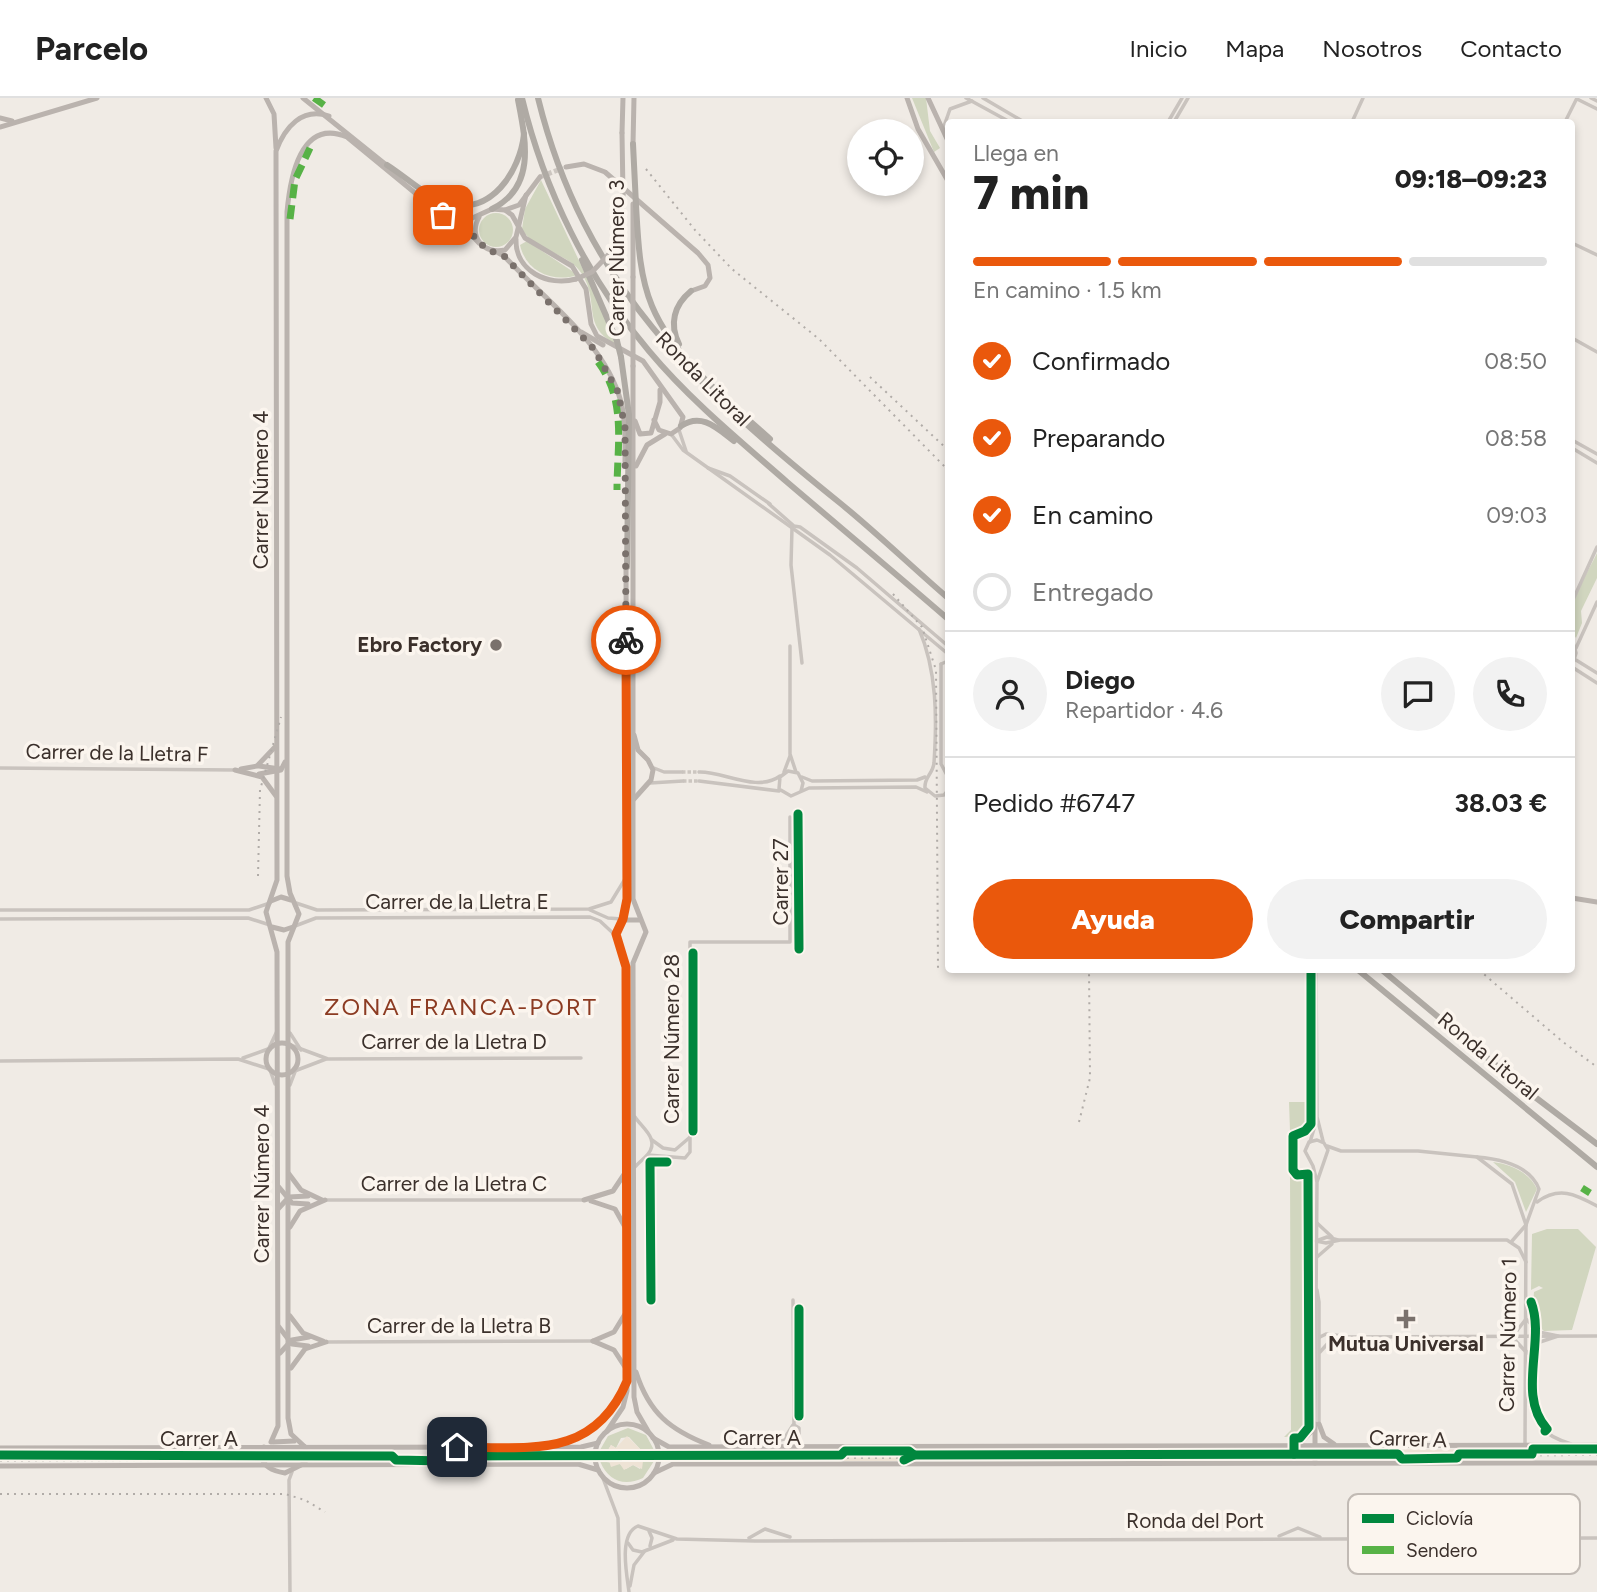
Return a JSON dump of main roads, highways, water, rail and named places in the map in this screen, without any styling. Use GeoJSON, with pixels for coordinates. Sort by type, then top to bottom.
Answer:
{"type":"FeatureCollection","features":[{"type":"Feature","properties":{"kind":"highway","name":"Ronda Litoral"},"geometry":{"type":"LineString","coordinates":[[520,98],[523,114],[544,170],[568,225],[603,289],[649,351],[693,398],[945,616]]}},
{"type":"Feature","properties":{"kind":"highway","name":"Ronda Litoral"},"geometry":{"type":"LineString","coordinates":[[538,98],[546,129],[581,218],[608,267],[638,311],[709,391],[945,595]]}},
{"type":"Feature","properties":{"kind":"highway"},"geometry":{"type":"LineString","coordinates":[[492,209],[508,199],[521,179],[525,166],[523,114]]}},
{"type":"Feature","properties":{"kind":"highway"},"geometry":{"type":"LineString","coordinates":[[387,165],[443,201],[469,204],[488,198],[505,184],[520,162],[524,134]]}},
{"type":"Feature","properties":{"kind":"highway"},"geometry":{"type":"LineString","coordinates":[[633,144],[634,204],[640,257],[651,305],[663,327],[726,399],[817,484]]}},
{"type":"Feature","properties":{"kind":"highway"},"geometry":{"type":"LineString","coordinates":[[568,225],[569,235],[602,299],[621,357],[629,415],[626,567]]}},
{"type":"Feature","properties":{"kind":"highway"},"geometry":{"type":"LineString","coordinates":[[690,360],[678,343],[674,325],[677,307],[691,291]]}},
{"type":"Feature","properties":{"kind":"highway"},"geometry":{"type":"LineString","coordinates":[[681,427],[694,419],[704,421],[767,464]]}},
{"type":"Feature","properties":{"kind":"highway","name":"Ronda Litoral"},"geometry":{"type":"LineString","coordinates":[[1362,973],[1597,1167]]}},
{"type":"Feature","properties":{"kind":"highway","name":"Ronda Litoral"},"geometry":{"type":"LineString","coordinates":[[1386,973],[1527,1091],[1597,1144]]}},
{"type":"Feature","properties":{"kind":"highway"},"geometry":{"type":"LineString","coordinates":[[1546,1127],[1597,1173]]}},
{"type":"Feature","properties":{"kind":"main road"},"geometry":{"type":"LineString","coordinates":[[0,127],[97,98]]}},
{"type":"Feature","properties":{"kind":"main road","name":"Carrer Número 4"},"geometry":{"type":"LineString","coordinates":[[266,98],[274,114],[276,151],[279,770],[277,880],[271,901]]}},
{"type":"Feature","properties":{"kind":"main road"},"geometry":{"type":"LineString","coordinates":[[303,98],[329,116],[447,214],[465,220],[492,209],[517,207],[540,177]]}},
{"type":"Feature","properties":{"kind":"main road","name":"Carrer Número 3"},"geometry":{"type":"LineString","coordinates":[[516,237],[520,258],[533,273],[555,281],[576,279],[592,272],[610,253],[621,228],[623,98]]}},
{"type":"Feature","properties":{"kind":"main road"},"geometry":{"type":"LineString","coordinates":[[633,144],[634,98]]}},
{"type":"Feature","properties":{"kind":"main road"},"geometry":{"type":"LineString","coordinates":[[909,98],[918,129],[945,176]]}},
{"type":"Feature","properties":{"kind":"main road"},"geometry":{"type":"LineString","coordinates":[[928,98],[945,136]]}},
{"type":"Feature","properties":{"kind":"main road"},"geometry":{"type":"LineString","coordinates":[[276,151],[282,137],[300,117],[311,112],[329,116]]}},
{"type":"Feature","properties":{"kind":"main road"},"geometry":{"type":"LineString","coordinates":[[0,118],[19,121]]}},
{"type":"Feature","properties":{"kind":"main road","name":"Carrer Número 4"},"geometry":{"type":"LineString","coordinates":[[293,901],[287,876],[287,212],[289,191],[302,152],[313,138],[332,132],[351,140],[430,206],[466,228],[479,243]]}},
{"type":"Feature","properties":{"kind":"main road"},"geometry":{"type":"LineString","coordinates":[[566,167],[584,164],[605,172],[698,253],[708,265],[710,278],[705,286],[691,291]]}},
{"type":"Feature","properties":{"kind":"main road"},"geometry":{"type":"LineString","coordinates":[[495,251],[508,248],[516,237],[526,195]]}},
{"type":"Feature","properties":{"kind":"main road","name":"Carrer Número 3"},"geometry":{"type":"LineString","coordinates":[[634,204],[633,904],[639,920]]}},
{"type":"Feature","properties":{"kind":"main road"},"geometry":{"type":"LineString","coordinates":[[505,210],[512,215],[525,238],[575,269],[587,292],[595,333],[643,361],[683,417],[681,427],[654,439],[643,449],[633,480]]}},
{"type":"Feature","properties":{"kind":"main road"},"geometry":{"type":"LineString","coordinates":[[481,215],[475,226],[479,243],[504,256],[602,359],[622,407],[626,567],[627,873],[623,919],[618,925],[616,936],[626,967],[627,1381],[625,1401],[598,1443],[595,1457],[600,1471],[612,1484],[627,1488],[639,1485],[654,1473],[659,1455],[635,1405],[634,1366],[633,963],[646,932],[639,920],[623,919]]}},
{"type":"Feature","properties":{"kind":"main road"},"geometry":{"type":"LineString","coordinates":[[565,318],[594,341],[616,344]]}},
{"type":"Feature","properties":{"kind":"main road"},"geometry":{"type":"LineString","coordinates":[[633,411],[642,435],[652,431],[658,408],[659,385]]}},
{"type":"Feature","properties":{"kind":"main road"},"geometry":{"type":"LineString","coordinates":[[658,408],[666,404],[675,405]]}},
{"type":"Feature","properties":{"kind":"main road"},"geometry":{"type":"LineString","coordinates":[[654,420],[656,427],[669,434]]}},
{"type":"Feature","properties":{"kind":"main road"},"geometry":{"type":"LineString","coordinates":[[632,726],[637,748],[652,766],[652,777],[648,784],[636,793],[633,802]]}},
{"type":"Feature","properties":{"kind":"main road"},"geometry":{"type":"LineString","coordinates":[[257,766],[269,756],[277,742]]}},
{"type":"Feature","properties":{"kind":"main road"},"geometry":{"type":"LineString","coordinates":[[279,770],[288,755]]}},
{"type":"Feature","properties":{"kind":"main road"},"geometry":{"type":"LineString","coordinates":[[279,770],[256,773],[234,770],[257,766],[279,770],[287,780]]}},
{"type":"Feature","properties":{"kind":"main road"},"geometry":{"type":"LineString","coordinates":[[256,773],[271,785],[277,799]]}},
{"type":"Feature","properties":{"kind":"main road"},"geometry":{"type":"LineString","coordinates":[[1575,895],[1579,898]]}},
{"type":"Feature","properties":{"kind":"main road"},"geometry":{"type":"LineString","coordinates":[[284,897],[293,901],[299,914],[293,927],[278,930],[270,925],[266,912],[271,901],[284,897]]}},
{"type":"Feature","properties":{"kind":"main road"},"geometry":{"type":"LineString","coordinates":[[1575,898],[1597,902]]}},
{"type":"Feature","properties":{"kind":"main road","name":"Carrer Número 4"},"geometry":{"type":"LineString","coordinates":[[270,925],[277,946],[278,1045],[278,1431],[271,1442]]}},
{"type":"Feature","properties":{"kind":"main road","name":"Carrer Número 4"},"geometry":{"type":"LineString","coordinates":[[293,927],[288,942],[288,1027],[296,1048],[295,1070],[288,1090],[288,1425],[297,1442]]}},
{"type":"Feature","properties":{"kind":"main road"},"geometry":{"type":"LineString","coordinates":[[620,943],[630,948],[639,946]]}},
{"type":"Feature","properties":{"kind":"main road"},"geometry":{"type":"LineString","coordinates":[[278,1045],[296,1048],[295,1070],[278,1072],[269,1069],[265,1059],[269,1049],[278,1045]]}},
{"type":"Feature","properties":{"kind":"main road"},"geometry":{"type":"LineString","coordinates":[[626,1168],[613,1191],[584,1200],[611,1207],[626,1231]]}},
{"type":"Feature","properties":{"kind":"main road"},"geometry":{"type":"LineString","coordinates":[[288,1170],[299,1188],[315,1200]]}},
{"type":"Feature","properties":{"kind":"main road"},"geometry":{"type":"LineString","coordinates":[[278,1186],[288,1199],[298,1205],[325,1200]]}},
{"type":"Feature","properties":{"kind":"main road"},"geometry":{"type":"LineString","coordinates":[[278,1210],[288,1199],[300,1195],[315,1200]]}},
{"type":"Feature","properties":{"kind":"main road"},"geometry":{"type":"LineString","coordinates":[[288,1233],[296,1216],[315,1200]]}},
{"type":"Feature","properties":{"kind":"main road"},"geometry":{"type":"LineString","coordinates":[[627,1308],[618,1329],[593,1342],[614,1350],[627,1372]]}},
{"type":"Feature","properties":{"kind":"main road"},"geometry":{"type":"LineString","coordinates":[[289,1313],[297,1328],[312,1338]]}},
{"type":"Feature","properties":{"kind":"main road"},"geometry":{"type":"LineString","coordinates":[[278,1325],[288,1342],[298,1347],[326,1342],[299,1337],[288,1342],[278,1356]]}},
{"type":"Feature","properties":{"kind":"main road"},"geometry":{"type":"LineString","coordinates":[[289,1374],[295,1359],[312,1345]]}},
{"type":"Feature","properties":{"kind":"main road"},"geometry":{"type":"LineString","coordinates":[[634,1366],[648,1402],[661,1419],[675,1430],[712,1447]]}},
{"type":"Feature","properties":{"kind":"main road"},"geometry":{"type":"LineString","coordinates":[[548,1447],[580,1436],[599,1424],[613,1409],[627,1381]]}},
{"type":"Feature","properties":{"kind":"main road"},"geometry":{"type":"LineString","coordinates":[[607,1431],[628,1423],[648,1431]]}},
{"type":"Feature","properties":{"kind":"main road"},"geometry":{"type":"LineString","coordinates":[[1296,1446],[1308,1437],[1316,1425]]}},
{"type":"Feature","properties":{"kind":"main road"},"geometry":{"type":"LineString","coordinates":[[1315,1463],[1316,1425]]}},
{"type":"Feature","properties":{"kind":"main road"},"geometry":{"type":"LineString","coordinates":[[1316,1425],[1324,1437],[1337,1446]]}},
{"type":"Feature","properties":{"kind":"main road","name":"Carrer A"},"geometry":{"type":"LineString","coordinates":[[653,1438],[669,1447],[1597,1445]]}},
{"type":"Feature","properties":{"kind":"main road"},"geometry":{"type":"LineString","coordinates":[[285,1439],[297,1442],[304,1447],[307,1457],[303,1465],[292,1472],[281,1473],[265,1465],[261,1456],[264,1447],[271,1442],[285,1439]]}},
{"type":"Feature","properties":{"kind":"main road"},"geometry":{"type":"LineString","coordinates":[[548,1447],[584,1447],[598,1443]]}},
{"type":"Feature","properties":{"kind":"main road"},"geometry":{"type":"LineString","coordinates":[[1525,1445],[1525,1463]]}},
{"type":"Feature","properties":{"kind":"main road","name":"Carrer A"},"geometry":{"type":"LineString","coordinates":[[0,1448],[548,1447]]}},
{"type":"Feature","properties":{"kind":"main road","name":"Carrer A"},"geometry":{"type":"LineString","coordinates":[[654,1473],[673,1464],[1597,1463]]}},
{"type":"Feature","properties":{"kind":"main road","name":"Carrer A"},"geometry":{"type":"LineString","coordinates":[[0,1466],[578,1464],[600,1471]]}},
{"type":"Feature","properties":{"kind":"tunnel"},"geometry":{"type":"LineString","coordinates":[[540,177],[563,168]]}},
{"type":"Feature","properties":{"kind":"tunnel"},"geometry":{"type":"LineString","coordinates":[[682,772],[699,772]]}},
{"type":"Feature","properties":{"kind":"tunnel"},"geometry":{"type":"LineString","coordinates":[[683,781],[699,781]]}},
{"type":"Feature","properties":{"kind":"railway"},"geometry":{"type":"LineString","coordinates":[[646,169],[695,230],[732,269],[819,339],[945,467]]}},
{"type":"Feature","properties":{"kind":"railway"},"geometry":{"type":"LineString","coordinates":[[870,377],[945,447]]}},
{"type":"Feature","properties":{"kind":"railway"},"geometry":{"type":"LineString","coordinates":[[893,594],[922,627],[936,670],[938,969]]}},
{"type":"Feature","properties":{"kind":"railway"},"geometry":{"type":"LineString","coordinates":[[258,876],[260,790],[281,717]]}},
{"type":"Feature","properties":{"kind":"railway"},"geometry":{"type":"LineString","coordinates":[[1079,1122],[1090,1078],[1089,973]]}},
{"type":"Feature","properties":{"kind":"railway"},"geometry":{"type":"LineString","coordinates":[[1482,973],[1563,1042],[1597,1067]]}},
{"type":"Feature","properties":{"kind":"railway"},"geometry":{"type":"LineString","coordinates":[[0,1461],[1597,1455]]}},
{"type":"Feature","properties":{"kind":"railway"},"geometry":{"type":"LineString","coordinates":[[0,1494],[285,1494],[305,1500],[325,1512]]}},
{"type":"Feature","properties":{"kind":"place","name":"Ebro Factory"},"geometry":{"type":"Point","coordinates":[496,645]}},
{"type":"Feature","properties":{"kind":"place","name":"Mutua Universal"},"geometry":{"type":"Point","coordinates":[1406,1319]}},
{"type":"Feature","properties":{"kind":"district","name":"ZONA FRANCA-PORT"},"geometry":{"type":"Point","coordinates":[461,1007]}}]}
